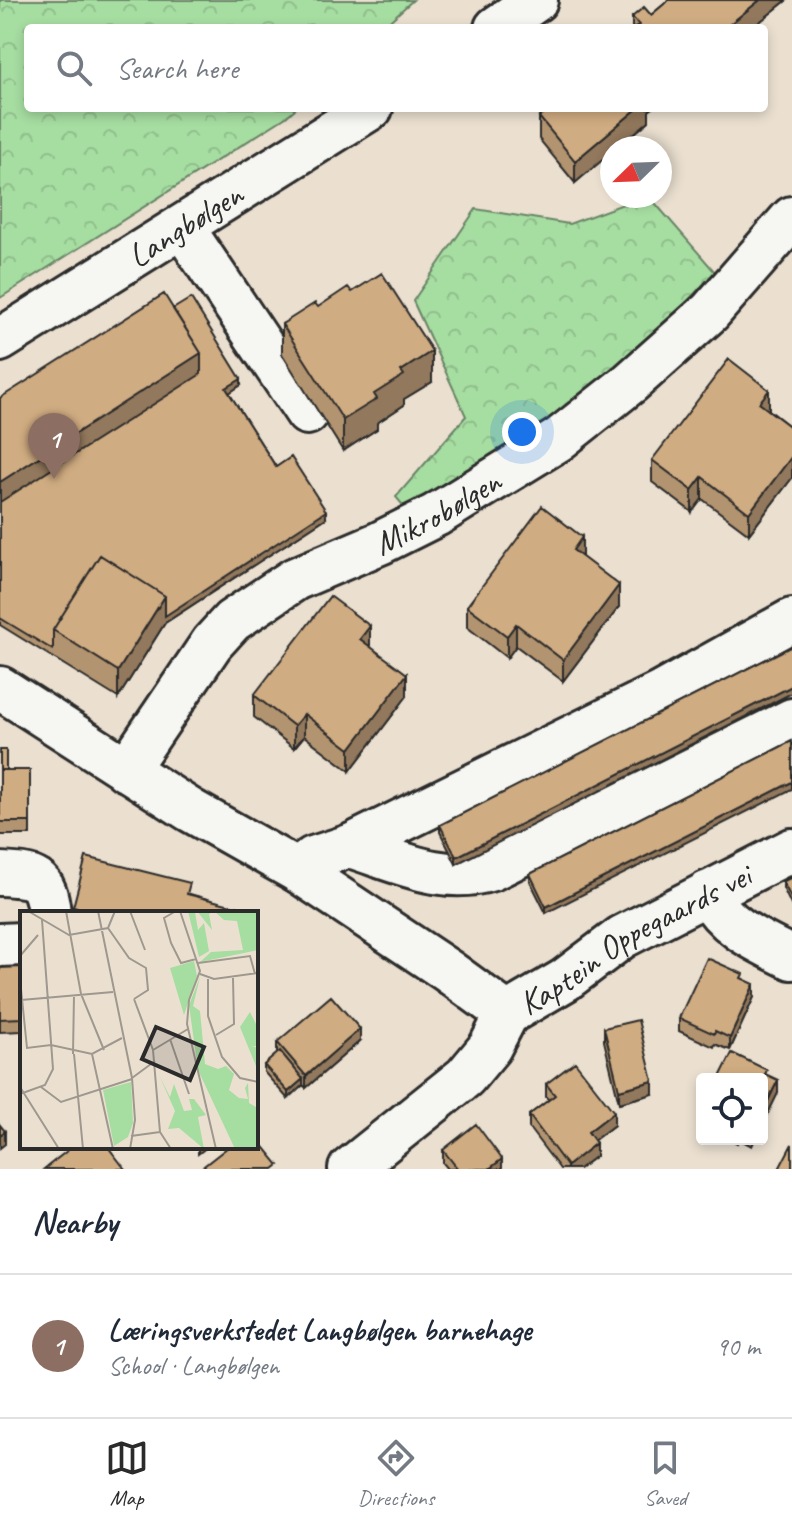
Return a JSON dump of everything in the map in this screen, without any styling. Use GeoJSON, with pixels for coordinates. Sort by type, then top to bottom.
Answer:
{"type":"FeatureCollection","features":[{"type":"Feature","properties":{"kind":"street"},"geometry":{"type":"LineString","coordinates":[[502,24],[536,0]]}},
{"type":"Feature","properties":{"kind":"street","name":"Langbølgen"},"geometry":{"type":"LineString","coordinates":[[0,340],[365,112]]}},
{"type":"Feature","properties":{"kind":"street","name":"Mikrobølgen"},"geometry":{"type":"LineString","coordinates":[[126,770],[212,643],[287,563],[380,543],[436,515],[558,440],[630,383],[710,312],[792,218]]}},
{"type":"Feature","properties":{"kind":"street"},"geometry":{"type":"LineString","coordinates":[[183,228],[307,413]]}},
{"type":"Feature","properties":{"kind":"street"},"geometry":{"type":"LineString","coordinates":[[298,871],[313,858],[350,846],[661,693],[792,620]]}},
{"type":"Feature","properties":{"kind":"street"},"geometry":{"type":"LineString","coordinates":[[0,688],[190,810],[298,871],[507,1014]]}},
{"type":"Feature","properties":{"kind":"street"},"geometry":{"type":"LineString","coordinates":[[350,846],[446,876],[471,876],[492,869],[792,720]]}},
{"type":"Feature","properties":{"kind":"street","name":"Kaptein Oppegaards vei"},"geometry":{"type":"LineString","coordinates":[[350,1169],[465,1077],[490,1047],[507,1014],[565,980],[622,937],[792,850]]}},
{"type":"Feature","properties":{"kind":"street"},"geometry":{"type":"LineString","coordinates":[[0,874],[40,881],[46,890],[49,911]]}},
{"type":"Feature","properties":{"kind":"street"},"geometry":{"type":"LineString","coordinates":[[707,893],[717,911],[738,930],[792,958]]}},
{"type":"Feature","properties":{"kind":"street"},"geometry":{"type":"LineString","coordinates":[[0,945],[20,944]]}},
{"type":"Feature","properties":{"kind":"green space"},"geometry":{"type":"Polygon","coordinates":[[[0,0],[413,0],[386,24],[24,24],[24,112],[292,112],[0,298],[0,0]]]}},
{"type":"Feature","properties":{"kind":"green space"},"geometry":{"type":"Polygon","coordinates":[[[612,208],[659,208],[715,272],[603,390],[411,515],[396,497],[466,416],[413,301],[476,209],[569,224],[612,208]]]}},
{"type":"Feature","properties":{"kind":"building"},"geometry":{"type":"Polygon","coordinates":[[[669,0],[760,0],[730,24],[638,24],[632,17],[644,7],[651,15],[669,0]]]}},
{"type":"Feature","properties":{"kind":"building"},"geometry":{"type":"Polygon","coordinates":[[[545,112],[633,112],[605,136],[600,136],[600,140],[575,161],[539,117],[545,112]]]}},
{"type":"Feature","properties":{"kind":"building"},"geometry":{"type":"Polygon","coordinates":[[[382,273],[432,351],[401,371],[404,375],[374,394],[377,399],[343,420],[282,324],[315,303],[318,307],[348,287],[352,292],[382,273]]]}},
{"type":"Feature","properties":{"kind":"building"},"geometry":{"type":"Polygon","coordinates":[[[164,294],[201,353],[0,482],[0,398],[164,294]]]}},
{"type":"Feature","properties":{"kind":"building"},"geometry":{"type":"Polygon","coordinates":[[[191,298],[241,379],[226,388],[276,467],[291,457],[326,511],[165,616],[165,596],[100,555],[53,630],[53,650],[0,618],[0,502],[201,374],[201,353],[173,309],[191,298]]]}},
{"type":"Feature","properties":{"kind":"building"},"geometry":{"type":"Polygon","coordinates":[[[729,359],[769,390],[759,403],[792,428],[792,456],[749,513],[702,477],[692,490],[652,460],[729,359]]]}},
{"type":"Feature","properties":{"kind":"building"},"geometry":{"type":"Polygon","coordinates":[[[542,506],[582,537],[573,550],[619,585],[563,660],[516,624],[507,636],[467,606],[542,506]]]}},
{"type":"Feature","properties":{"kind":"building"},"geometry":{"type":"Polygon","coordinates":[[[100,555],[165,596],[118,671],[53,630],[100,555]]]}},
{"type":"Feature","properties":{"kind":"building"},"geometry":{"type":"Polygon","coordinates":[[[330,596],[370,626],[360,639],[407,674],[350,749],[304,714],[294,726],[254,695],[330,596]]]}},
{"type":"Feature","properties":{"kind":"building"},"geometry":{"type":"Polygon","coordinates":[[[792,646],[792,686],[456,857],[440,825],[792,646]]]}},
{"type":"Feature","properties":{"kind":"building"},"geometry":{"type":"Polygon","coordinates":[[[792,741],[792,782],[546,907],[530,874],[792,741]]]}},
{"type":"Feature","properties":{"kind":"building"},"geometry":{"type":"Polygon","coordinates":[[[0,750],[6,750],[6,770],[0,770],[0,750]]]}},
{"type":"Feature","properties":{"kind":"building"},"geometry":{"type":"Polygon","coordinates":[[[0,770],[30,770],[30,822],[0,822],[0,770]]]}},
{"type":"Feature","properties":{"kind":"building"},"geometry":{"type":"Polygon","coordinates":[[[86,857],[190,883],[187,894],[255,911],[90,911],[73,907],[86,857]]]}},
{"type":"Feature","properties":{"kind":"building"},"geometry":{"type":"Polygon","coordinates":[[[792,877],[792,900],[783,882],[792,877]]]}},
{"type":"Feature","properties":{"kind":"building"},"geometry":{"type":"Polygon","coordinates":[[[707,958],[743,974],[741,978],[754,984],[730,1038],[679,1018],[707,958]]]}},
{"type":"Feature","properties":{"kind":"building"},"geometry":{"type":"Polygon","coordinates":[[[20,967],[20,1018],[0,1019],[0,968],[20,967]]]}},
{"type":"Feature","properties":{"kind":"building"},"geometry":{"type":"Polygon","coordinates":[[[331,996],[360,1029],[306,1076],[277,1042],[331,996]]]}},
{"type":"Feature","properties":{"kind":"building"},"geometry":{"type":"Polygon","coordinates":[[[638,1020],[653,1081],[619,1090],[604,1028],[638,1020]]]}},
{"type":"Feature","properties":{"kind":"building"},"geometry":{"type":"Polygon","coordinates":[[[280,1051],[303,1079],[288,1092],[264,1065],[280,1051]]]}},
{"type":"Feature","properties":{"kind":"building"},"geometry":{"type":"Polygon","coordinates":[[[732,1053],[767,1070],[766,1073],[722,1073],[732,1053]]]}},
{"type":"Feature","properties":{"kind":"building"},"geometry":{"type":"Polygon","coordinates":[[[575,1062],[614,1112],[588,1132],[596,1143],[567,1166],[529,1115],[555,1095],[546,1084],[575,1062]]]}},
{"type":"Feature","properties":{"kind":"building"},"geometry":{"type":"Polygon","coordinates":[[[768,1075],[778,1080],[768,1101],[768,1075]]]}},
{"type":"Feature","properties":{"kind":"building"},"geometry":{"type":"Polygon","coordinates":[[[476,1124],[502,1159],[489,1169],[458,1169],[443,1150],[476,1124]]]}},
{"type":"Feature","properties":{"kind":"building"},"geometry":{"type":"Polygon","coordinates":[[[258,1139],[279,1165],[274,1169],[200,1169],[225,1149],[258,1149],[258,1139]]]}},
{"type":"Feature","properties":{"kind":"building"},"geometry":{"type":"Polygon","coordinates":[[[792,1144],[792,1169],[779,1169],[792,1144]]]}},
{"type":"Feature","properties":{"kind":"building"},"geometry":{"type":"Polygon","coordinates":[[[69,1149],[110,1149],[125,1169],[44,1169],[69,1149]]]}},
{"type":"Feature","properties":{"kind":"place","name":"Læringsverkstedet Langbølgen barnehage"},"geometry":{"type":"Point","coordinates":[54,479]}}]}
